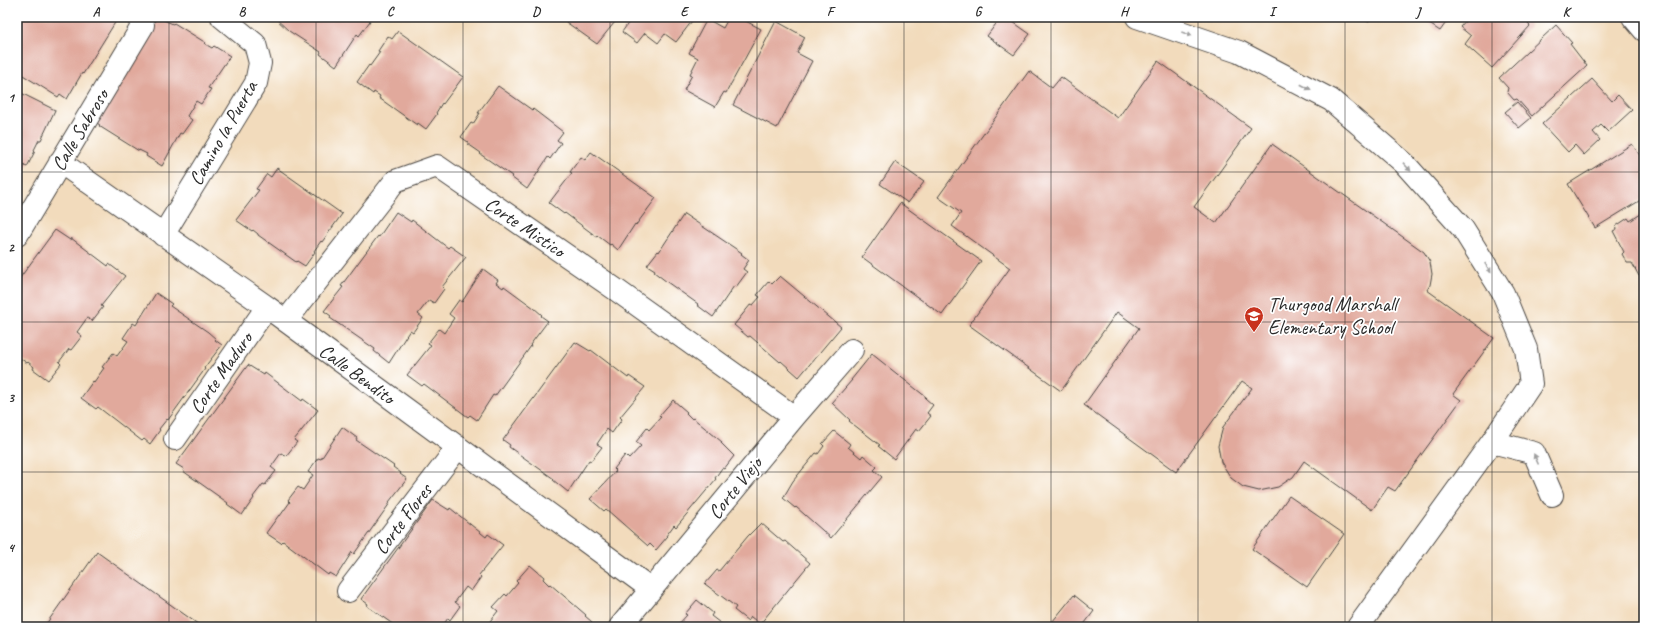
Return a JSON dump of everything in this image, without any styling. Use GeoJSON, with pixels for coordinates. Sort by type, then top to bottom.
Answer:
{"type":"FeatureCollection","features":[{"type":"Feature","properties":{"kind":"street","name":"Camino la Puerta"},"geometry":{"type":"LineString","coordinates":[[163,235],[256,82],[260,63],[255,44],[222,17]]}},
{"type":"Feature","properties":{"kind":"street"},"geometry":{"type":"LineString","coordinates":[[1137,17],[1239,52],[1331,100],[1404,163],[1463,230],[1503,293],[1526,349],[1531,384],[1492,442],[1358,627]]}},
{"type":"Feature","properties":{"kind":"street"},"geometry":{"type":"LineString","coordinates":[[1634,17],[1644,30]]}},
{"type":"Feature","properties":{"kind":"street","name":"Calle Sabroso"},"geometry":{"type":"LineString","coordinates":[[17,235],[143,25]]}},
{"type":"Feature","properties":{"kind":"street","name":"Calle Bendito"},"geometry":{"type":"LineString","coordinates":[[60,162],[267,307],[652,590]]}},
{"type":"Feature","properties":{"kind":"street","name":"Corte Mistico"},"geometry":{"type":"LineString","coordinates":[[286,321],[395,181],[437,166],[616,289],[794,417]]}},
{"type":"Feature","properties":{"kind":"street","name":"Corte Maduro"},"geometry":{"type":"LineString","coordinates":[[175,439],[267,307]]}},
{"type":"Feature","properties":{"kind":"street","name":"Corte Viejo"},"geometry":{"type":"LineString","coordinates":[[620,627],[794,417],[852,350]]}},
{"type":"Feature","properties":{"kind":"street"},"geometry":{"type":"LineString","coordinates":[[1492,442],[1534,453],[1552,495]]}},
{"type":"Feature","properties":{"kind":"street","name":"Corte Flores"},"geometry":{"type":"LineString","coordinates":[[348,591],[458,447]]}},
{"type":"Feature","properties":{"kind":"building"},"geometry":{"type":"Polygon","coordinates":[[[19,17],[117,17],[115,20],[116,21],[67,99],[60,94],[58,97],[18,72],[17,20],[19,17]]]}},
{"type":"Feature","properties":{"kind":"building"},"geometry":{"type":"Polygon","coordinates":[[[157,17],[173,24],[174,23],[206,43],[205,44],[212,48],[214,46],[230,56],[208,88],[211,89],[201,104],[196,101],[187,116],[192,120],[182,134],[180,133],[162,166],[146,156],[147,154],[139,151],[92,120],[157,17]]]}},
{"type":"Feature","properties":{"kind":"building"},"geometry":{"type":"Polygon","coordinates":[[[274,17],[367,17],[370,21],[359,36],[357,34],[336,66],[320,54],[321,52],[289,31],[274,17]]]}},
{"type":"Feature","properties":{"kind":"building"},"geometry":{"type":"Polygon","coordinates":[[[569,17],[619,17],[597,44],[566,22],[569,17]]]}},
{"type":"Feature","properties":{"kind":"building"},"geometry":{"type":"Polygon","coordinates":[[[630,17],[695,17],[676,42],[665,34],[658,43],[645,33],[637,43],[622,32],[629,22],[627,20],[630,17]]]}},
{"type":"Feature","properties":{"kind":"building"},"geometry":{"type":"Polygon","coordinates":[[[729,17],[738,17],[761,29],[726,93],[724,92],[715,107],[684,90],[692,75],[690,74],[698,58],[689,53],[707,19],[723,28],[729,17]]]}},
{"type":"Feature","properties":{"kind":"building"},"geometry":{"type":"Polygon","coordinates":[[[1001,17],[1006,17],[1030,34],[1014,55],[987,36],[1001,17]]]}},
{"type":"Feature","properties":{"kind":"building"},"geometry":{"type":"Polygon","coordinates":[[[1358,17],[1371,17],[1369,22],[1358,17]]]}},
{"type":"Feature","properties":{"kind":"building"},"geometry":{"type":"Polygon","coordinates":[[[1413,17],[1450,17],[1440,31],[1422,19],[1417,20],[1413,17]]]}},
{"type":"Feature","properties":{"kind":"building"},"geometry":{"type":"Polygon","coordinates":[[[1469,17],[1482,17],[1483,19],[1485,17],[1535,17],[1528,24],[1530,26],[1492,68],[1465,44],[1471,36],[1460,27],[1469,17]]]}},
{"type":"Feature","properties":{"kind":"building"},"geometry":{"type":"Polygon","coordinates":[[[776,21],[805,37],[797,53],[812,61],[777,128],[733,105],[776,21]]]}},
{"type":"Feature","properties":{"kind":"building"},"geometry":{"type":"Polygon","coordinates":[[[1556,25],[1572,43],[1570,44],[1587,66],[1532,116],[1517,99],[1514,100],[1507,92],[1508,88],[1499,78],[1556,25]]]}},
{"type":"Feature","properties":{"kind":"building"},"geometry":{"type":"Polygon","coordinates":[[[398,31],[463,77],[443,104],[442,103],[436,113],[437,114],[426,129],[418,123],[417,125],[379,98],[380,96],[374,92],[373,94],[357,82],[380,52],[378,51],[388,36],[392,39],[398,31]]]}},
{"type":"Feature","properties":{"kind":"building"},"geometry":{"type":"Polygon","coordinates":[[[1158,61],[1251,128],[1194,207],[1216,223],[1272,144],[1424,252],[1430,262],[1432,274],[1430,285],[1427,290],[1494,338],[1453,394],[1461,400],[1395,491],[1388,487],[1372,510],[1304,461],[1293,477],[1278,487],[1259,491],[1243,487],[1231,478],[1221,462],[1218,446],[1223,427],[1252,388],[1242,381],[1176,472],[1084,405],[1139,328],[1117,312],[1061,391],[969,325],[1010,268],[952,226],[961,213],[938,197],[1029,71],[1052,88],[1061,77],[1118,118],[1158,61]]]}},
{"type":"Feature","properties":{"kind":"building"},"geometry":{"type":"Polygon","coordinates":[[[1592,79],[1612,101],[1618,95],[1632,110],[1608,132],[1601,125],[1593,132],[1600,140],[1584,155],[1575,145],[1568,152],[1542,124],[1592,79]]]}},
{"type":"Feature","properties":{"kind":"building"},"geometry":{"type":"Polygon","coordinates":[[[498,86],[532,110],[533,109],[563,132],[557,140],[561,143],[550,159],[548,157],[527,189],[511,177],[512,176],[480,154],[481,153],[461,137],[471,123],[473,124],[480,113],[478,113],[498,86]]]}},
{"type":"Feature","properties":{"kind":"building"},"geometry":{"type":"Polygon","coordinates":[[[17,91],[55,110],[41,140],[39,140],[34,150],[35,151],[27,167],[19,163],[17,167],[17,91]]]}},
{"type":"Feature","properties":{"kind":"building"},"geometry":{"type":"Polygon","coordinates":[[[1517,102],[1531,118],[1519,128],[1505,112],[1517,102]]]}},
{"type":"Feature","properties":{"kind":"building"},"geometry":{"type":"Polygon","coordinates":[[[1632,144],[1644,161],[1644,198],[1595,228],[1568,184],[1632,144]]]}},
{"type":"Feature","properties":{"kind":"building"},"geometry":{"type":"Polygon","coordinates":[[[591,152],[656,198],[636,225],[635,224],[618,250],[549,203],[572,173],[570,172],[581,157],[585,160],[591,152]]]}},
{"type":"Feature","properties":{"kind":"building"},"geometry":{"type":"Polygon","coordinates":[[[895,162],[924,182],[908,203],[880,184],[895,162]]]}},
{"type":"Feature","properties":{"kind":"building"},"geometry":{"type":"Polygon","coordinates":[[[277,168],[342,214],[322,242],[321,241],[305,266],[297,261],[296,262],[253,230],[252,231],[236,220],[259,190],[256,189],[267,174],[271,177],[277,168]]]}},
{"type":"Feature","properties":{"kind":"building"},"geometry":{"type":"Polygon","coordinates":[[[900,203],[981,261],[942,315],[862,257],[900,203]]]}},
{"type":"Feature","properties":{"kind":"building"},"geometry":{"type":"Polygon","coordinates":[[[396,212],[411,222],[412,220],[448,248],[450,246],[466,257],[442,287],[444,289],[434,303],[429,300],[418,314],[423,318],[413,332],[410,330],[389,363],[374,351],[375,349],[330,318],[331,316],[324,311],[343,287],[341,286],[378,236],[379,237],[396,212]]]}},
{"type":"Feature","properties":{"kind":"building"},"geometry":{"type":"Polygon","coordinates":[[[1644,212],[1644,273],[1639,276],[1632,263],[1627,263],[1622,254],[1624,252],[1613,231],[1617,229],[1616,226],[1628,218],[1630,221],[1644,212]]]}},
{"type":"Feature","properties":{"kind":"building"},"geometry":{"type":"Polygon","coordinates":[[[684,214],[742,253],[741,254],[749,260],[743,269],[747,272],[736,287],[734,286],[713,317],[647,265],[658,251],[659,252],[684,214]]]}},
{"type":"Feature","properties":{"kind":"building"},"geometry":{"type":"Polygon","coordinates":[[[55,230],[70,240],[71,238],[108,266],[109,264],[125,276],[101,306],[103,307],[92,321],[87,318],[77,332],[82,336],[71,350],[69,349],[59,362],[61,364],[48,380],[33,369],[34,367],[28,362],[27,363],[17,356],[17,282],[55,230]]]}},
{"type":"Feature","properties":{"kind":"building"},"geometry":{"type":"Polygon","coordinates":[[[483,269],[498,280],[496,283],[503,288],[504,286],[534,308],[548,321],[495,396],[493,395],[477,420],[470,415],[468,417],[424,384],[422,386],[407,375],[431,345],[428,343],[439,329],[444,333],[454,318],[449,314],[459,300],[462,302],[483,269]]]}},
{"type":"Feature","properties":{"kind":"building"},"geometry":{"type":"Polygon","coordinates":[[[780,276],[841,327],[799,377],[750,336],[748,337],[734,325],[751,304],[753,305],[760,297],[757,295],[769,281],[772,284],[780,276]]]}},
{"type":"Feature","properties":{"kind":"building"},"geometry":{"type":"Polygon","coordinates":[[[156,293],[172,304],[170,306],[208,332],[222,345],[168,420],[167,419],[159,429],[160,430],[150,444],[144,439],[142,441],[98,407],[96,409],[81,398],[104,368],[102,367],[113,353],[117,356],[128,341],[123,338],[133,323],[136,325],[156,293]]]}},
{"type":"Feature","properties":{"kind":"building"},"geometry":{"type":"Polygon","coordinates":[[[575,342],[590,351],[591,350],[628,378],[629,376],[645,387],[620,417],[622,419],[612,433],[607,429],[597,444],[602,447],[591,461],[589,460],[568,492],[553,480],[554,479],[509,447],[510,445],[503,440],[575,342]]]}},
{"type":"Feature","properties":{"kind":"building"},"geometry":{"type":"Polygon","coordinates":[[[872,354],[926,397],[925,398],[933,405],[927,413],[931,416],[919,431],[916,429],[894,459],[878,446],[880,445],[849,421],[850,420],[832,403],[872,354]]]}},
{"type":"Feature","properties":{"kind":"building"},"geometry":{"type":"Polygon","coordinates":[[[248,365],[264,375],[265,373],[302,401],[303,399],[318,410],[294,440],[297,442],[286,456],[281,453],[271,467],[276,471],[265,485],[263,484],[242,515],[227,504],[228,503],[183,471],[184,469],[176,464],[248,365]]]}},
{"type":"Feature","properties":{"kind":"building"},"geometry":{"type":"Polygon","coordinates":[[[673,400],[687,412],[686,413],[692,419],[693,418],[722,442],[721,443],[734,456],[724,469],[722,468],[715,478],[716,479],[676,527],[674,525],[666,536],[667,537],[656,550],[650,544],[648,546],[606,509],[604,511],[590,499],[616,471],[614,469],[625,455],[629,459],[641,446],[636,442],[647,428],[649,430],[661,417],[659,416],[673,400]]]}},
{"type":"Feature","properties":{"kind":"building"},"geometry":{"type":"Polygon","coordinates":[[[342,427],[357,438],[356,440],[394,466],[393,467],[401,473],[400,474],[407,479],[389,502],[390,503],[354,554],[352,552],[336,577],[329,573],[328,575],[283,541],[281,543],[266,533],[290,502],[288,500],[298,487],[303,490],[313,475],[308,472],[318,458],[321,459],[342,427]]]}},
{"type":"Feature","properties":{"kind":"building"},"geometry":{"type":"Polygon","coordinates":[[[834,431],[850,444],[848,447],[861,458],[863,455],[877,467],[874,470],[882,477],[831,538],[796,507],[795,508],[783,498],[793,481],[816,453],[818,454],[824,446],[822,444],[834,431]]]}},
{"type":"Feature","properties":{"kind":"building"},"geometry":{"type":"Polygon","coordinates":[[[1289,496],[1344,534],[1307,587],[1252,549],[1289,496]]]}},
{"type":"Feature","properties":{"kind":"building"},"geometry":{"type":"Polygon","coordinates":[[[433,500],[449,510],[450,508],[486,537],[488,534],[503,545],[479,575],[481,577],[471,591],[466,587],[455,602],[460,606],[450,620],[448,618],[442,627],[397,627],[367,606],[368,604],[361,599],[433,500]]]}},
{"type":"Feature","properties":{"kind":"building"},"geometry":{"type":"Polygon","coordinates":[[[761,523],[783,542],[785,541],[810,563],[760,624],[751,617],[748,621],[734,610],[736,607],[705,584],[717,570],[719,571],[748,536],[761,523]]]}},
{"type":"Feature","properties":{"kind":"building"},"geometry":{"type":"Polygon","coordinates":[[[97,552],[202,627],[44,627],[97,552]]]}},
{"type":"Feature","properties":{"kind":"building"},"geometry":{"type":"Polygon","coordinates":[[[530,565],[544,577],[543,579],[549,585],[550,584],[586,615],[585,616],[592,622],[587,627],[477,627],[482,621],[487,625],[498,611],[493,607],[505,594],[507,596],[518,583],[516,581],[530,565]]]}},
{"type":"Feature","properties":{"kind":"building"},"geometry":{"type":"Polygon","coordinates":[[[1074,595],[1094,611],[1082,627],[1048,627],[1074,595]]]}},
{"type":"Feature","properties":{"kind":"building"},"geometry":{"type":"Polygon","coordinates":[[[697,600],[713,613],[711,616],[724,626],[726,624],[730,627],[676,627],[687,615],[685,614],[697,600]]]}},
{"type":"Feature","properties":{"kind":"place","name":"Thurgood Marshall Elementary School"},"geometry":{"type":"Point","coordinates":[1254,333]}}]}
